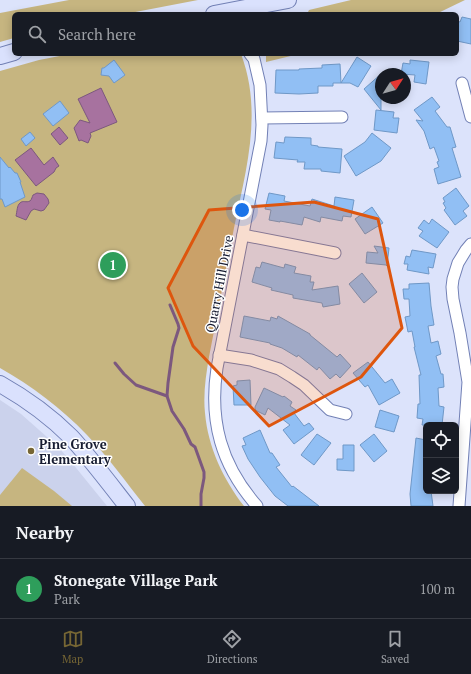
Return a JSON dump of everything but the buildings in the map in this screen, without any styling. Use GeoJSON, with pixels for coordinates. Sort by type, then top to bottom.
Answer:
{"type":"FeatureCollection","features":[{"type":"Feature","properties":{"kind":"street"},"geometry":{"type":"LineString","coordinates":[[223,12],[288,0]]}},
{"type":"Feature","properties":{"kind":"street"},"geometry":{"type":"LineString","coordinates":[[0,56],[12,53]]}},
{"type":"Feature","properties":{"kind":"street","name":"Quarry Hill Drive"},"geometry":{"type":"LineString","coordinates":[[253,56],[260,85],[262,132],[219,355],[214,391],[218,430],[226,457],[235,475],[257,506]]}},
{"type":"Feature","properties":{"kind":"street"},"geometry":{"type":"LineString","coordinates":[[462,83],[471,118]]}},
{"type":"Feature","properties":{"kind":"street"},"geometry":{"type":"LineString","coordinates":[[262,118],[342,117]]}},
{"type":"Feature","properties":{"kind":"street"},"geometry":{"type":"LineString","coordinates":[[243,235],[334,254]]}},
{"type":"Feature","properties":{"kind":"street"},"geometry":{"type":"LineString","coordinates":[[459,506],[468,392],[468,361],[455,312],[452,288],[458,263],[471,244]]}},
{"type":"Feature","properties":{"kind":"street"},"geometry":{"type":"LineString","coordinates":[[219,355],[251,360],[279,369],[304,386],[330,410],[346,414]]}},
{"type":"Feature","properties":{"kind":"street"},"geometry":{"type":"LineString","coordinates":[[0,384],[22,397],[42,412],[70,437],[87,455],[127,506]]}},
{"type":"Feature","properties":{"kind":"highlighted area"},"geometry":{"type":"Polygon","coordinates":[[[314,202],[378,219],[402,328],[361,377],[269,426],[193,346],[168,288],[209,210],[314,202]]]}},
{"type":"Feature","properties":{"kind":"shaded area"},"geometry":{"type":"Polygon","coordinates":[[[69,0],[198,0],[135,12],[12,12],[12,39],[0,42],[0,13],[69,0]]]}},
{"type":"Feature","properties":{"kind":"shaded area"},"geometry":{"type":"Polygon","coordinates":[[[351,0],[465,0],[440,12],[308,12],[309,10],[351,0]]]}},
{"type":"Feature","properties":{"kind":"shaded area"},"geometry":{"type":"Polygon","coordinates":[[[60,56],[242,56],[248,76],[251,98],[252,119],[250,141],[209,357],[204,399],[209,438],[213,450],[229,485],[244,506],[145,506],[102,452],[77,425],[46,398],[0,368],[0,71],[60,56]]]}},
{"type":"Feature","properties":{"kind":"shaded area"},"geometry":{"type":"Polygon","coordinates":[[[266,56],[291,56],[266,62],[266,56]]]}},
{"type":"Feature","properties":{"kind":"shaded area"},"geometry":{"type":"Polygon","coordinates":[[[101,88],[117,122],[90,133],[91,136],[88,143],[81,140],[79,141],[74,128],[80,120],[90,123],[78,99],[101,88]]]}},
{"type":"Feature","properties":{"kind":"shaded area"},"geometry":{"type":"Polygon","coordinates":[[[59,127],[68,138],[60,145],[51,134],[59,127]]]}},
{"type":"Feature","properties":{"kind":"shaded area"},"geometry":{"type":"Polygon","coordinates":[[[31,148],[44,165],[53,157],[59,166],[54,172],[36,186],[15,160],[31,148]]]}},
{"type":"Feature","properties":{"kind":"shaded area"},"geometry":{"type":"Polygon","coordinates":[[[37,193],[44,194],[48,199],[49,203],[44,210],[41,211],[34,209],[31,211],[26,220],[16,216],[19,204],[30,201],[33,195],[37,193]]]}},
{"type":"Feature","properties":{"kind":"shaded area","name":"Pine Grove Elementary"},"geometry":{"type":"Polygon","coordinates":[[[0,400],[21,414],[56,445],[107,506],[0,506],[0,400]]]}},
{"type":"Feature","properties":{"kind":"shaded area"},"geometry":{"type":"Polygon","coordinates":[[[22,468],[72,506],[0,506],[0,495],[22,468]]]}},
{"type":"Feature","properties":{"kind":"waterway"},"geometry":{"type":"LineString","coordinates":[[170,305],[179,328],[173,347],[167,396],[172,411],[184,429],[191,444],[195,447],[204,472],[201,506]]}},
{"type":"Feature","properties":{"kind":"waterway"},"geometry":{"type":"LineString","coordinates":[[115,363],[136,385],[167,396]]}},
{"type":"Feature","properties":{"kind":"place","name":"Stonegate Village Park"},"geometry":{"type":"Point","coordinates":[113,265]}},
{"type":"Feature","properties":{"kind":"place","name":"Pine Grove Elementary"},"geometry":{"type":"Point","coordinates":[31,451]}}]}
